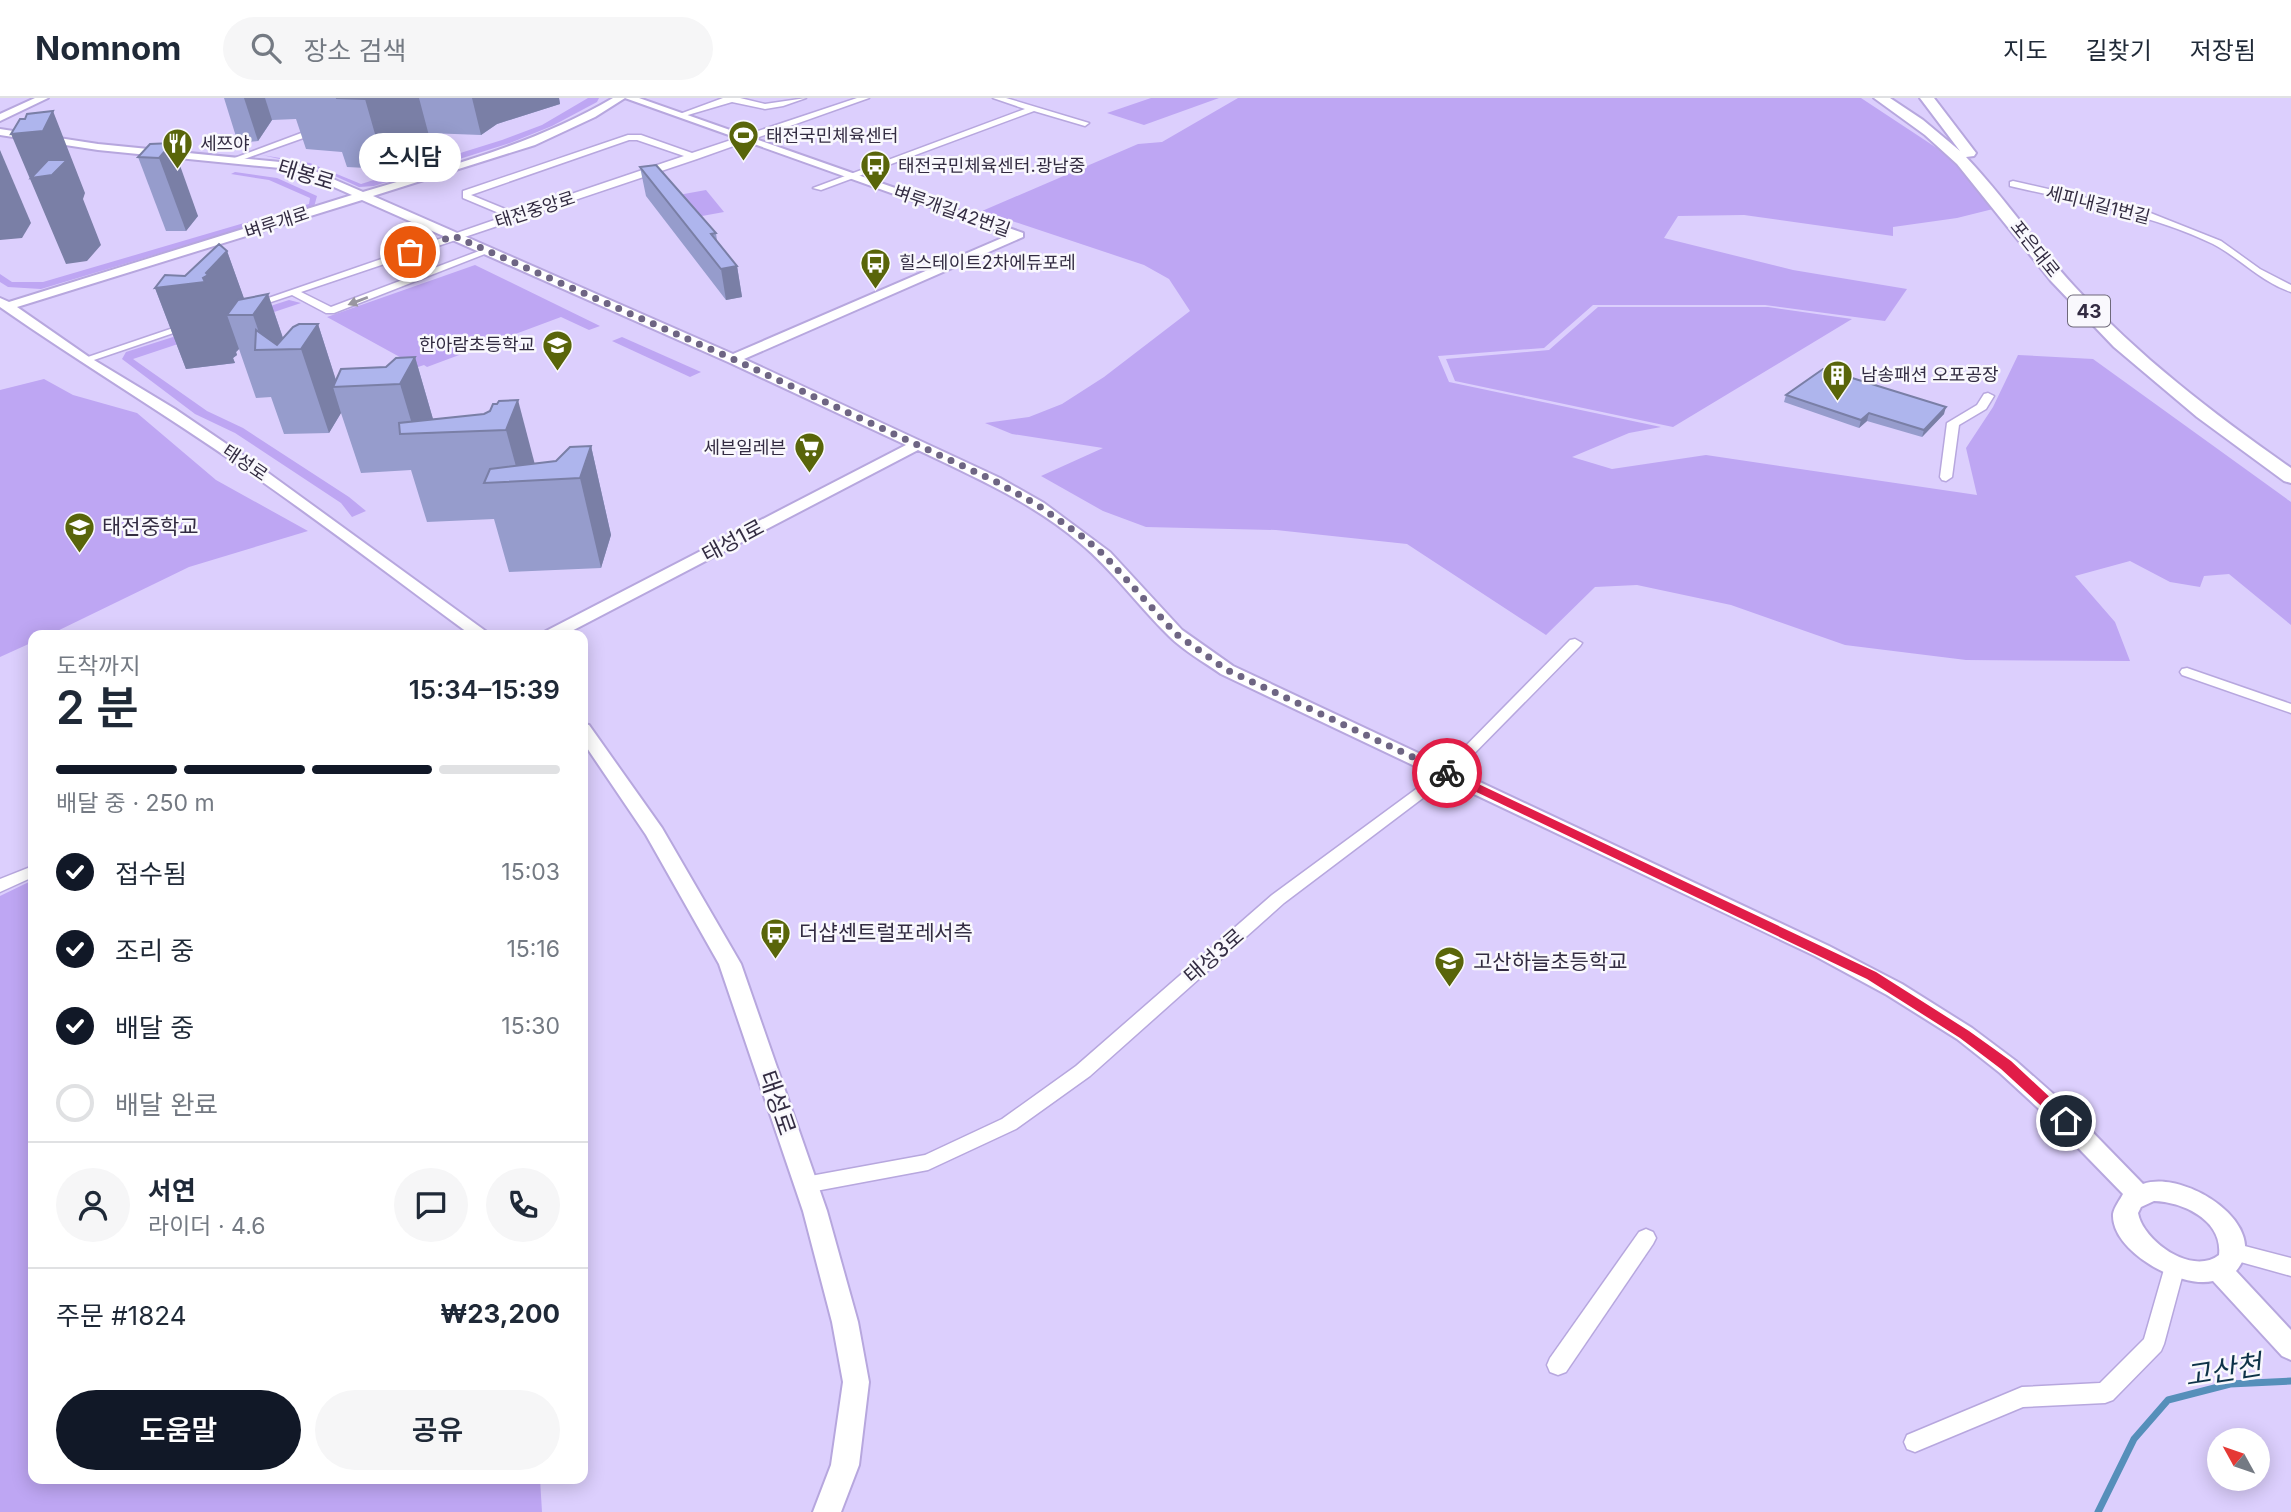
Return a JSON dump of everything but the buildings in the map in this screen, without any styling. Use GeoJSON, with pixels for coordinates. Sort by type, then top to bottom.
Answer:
{"type":"FeatureCollection","features":[{"type":"Feature","properties":{"kind":"highway"},"geometry":{"type":"LineString","coordinates":[[1871,98],[1913,120]]}},
{"type":"Feature","properties":{"kind":"highway","name":"포은대로"},"geometry":{"type":"LineString","coordinates":[[1881,98],[1947,146],[1972,171],[2037,253],[2103,325],[2217,422],[2291,471]]}},
{"type":"Feature","properties":{"kind":"highway","name":"포은대로"},"geometry":{"type":"LineString","coordinates":[[1893,98],[1911,108],[1952,140],[2096,306],[2166,369],[2269,450],[2291,471]]}},
{"type":"Feature","properties":{"kind":"highway"},"geometry":{"type":"LineString","coordinates":[[1927,98],[1959,137],[1979,170]]}},
{"type":"Feature","properties":{"kind":"street"},"geometry":{"type":"LineString","coordinates":[[0,118],[43,98]]}},
{"type":"Feature","properties":{"kind":"street","name":"벼루개로"},"geometry":{"type":"LineString","coordinates":[[4,304],[193,251],[523,145],[593,115],[620,98]]}},
{"type":"Feature","properties":{"kind":"street","name":"벼루개길42번길"},"geometry":{"type":"LineString","coordinates":[[631,98],[1019,235],[733,359]]}},
{"type":"Feature","properties":{"kind":"street"},"geometry":{"type":"LineString","coordinates":[[593,115],[638,108],[677,113],[732,98],[757,108],[773,108],[802,98]]}},
{"type":"Feature","properties":{"kind":"street","name":"태전중앙로"},"geometry":{"type":"LineString","coordinates":[[241,309],[865,98]]}},
{"type":"Feature","properties":{"kind":"street"},"geometry":{"type":"LineString","coordinates":[[997,98],[1086,124]]}},
{"type":"Feature","properties":{"kind":"street"},"geometry":{"type":"LineString","coordinates":[[818,188],[1032,108]]}},
{"type":"Feature","properties":{"kind":"street"},"geometry":{"type":"LineString","coordinates":[[233,160],[332,126]]}},
{"type":"Feature","properties":{"kind":"street","name":"태봉로"},"geometry":{"type":"LineString","coordinates":[[0,132],[98,147],[280,165],[306,171],[733,359],[995,481],[1062,521],[1104,555],[1176,634],[1227,670],[1822,951],[1918,1004],[2006,1065],[2037,1092],[2138,1194]]}},
{"type":"Feature","properties":{"kind":"street"},"geometry":{"type":"LineString","coordinates":[[516,217],[466,196],[466,193],[628,138],[638,137],[694,157]]}},
{"type":"Feature","properties":{"kind":"street"},"geometry":{"type":"LineString","coordinates":[[693,169],[711,157],[713,150]]}},
{"type":"Feature","properties":{"kind":"street","name":"세피내길1번길"},"geometry":{"type":"LineString","coordinates":[[2013,184],[2145,214],[2218,243],[2256,271],[2291,289]]}},
{"type":"Feature","properties":{"kind":"street"},"geometry":{"type":"LineString","coordinates":[[293,292],[330,311],[490,250]]}},
{"type":"Feature","properties":{"kind":"street","name":"태성로"},"geometry":{"type":"LineString","coordinates":[[4,304],[84,360],[170,412],[251,467],[475,630]]}},
{"type":"Feature","properties":{"kind":"street"},"geometry":{"type":"LineString","coordinates":[[84,360],[201,322]]}},
{"type":"Feature","properties":{"kind":"street"},"geometry":{"type":"LineString","coordinates":[[1946,477],[1953,424],[1982,407],[1988,396]]}},
{"type":"Feature","properties":{"kind":"street","name":"태성1로"},"geometry":{"type":"LineString","coordinates":[[561,630],[915,446]]}},
{"type":"Feature","properties":{"kind":"street","name":"태성3로"},"geometry":{"type":"LineString","coordinates":[[805,1185],[928,1162],[1009,1124],[1083,1072],[1278,899],[1447,773],[1575,643]]}},
{"type":"Feature","properties":{"kind":"street"},"geometry":{"type":"LineString","coordinates":[[2187,672],[2291,709]]}},
{"type":"Feature","properties":{"kind":"street","name":"태성로"},"geometry":{"type":"LineString","coordinates":[[588,736],[655,833],[730,964],[805,1185],[845,1322],[856,1382],[845,1465],[827,1512]]}},
{"type":"Feature","properties":{"kind":"street"},"geometry":{"type":"LineString","coordinates":[[0,886],[28,873]]}},
{"type":"Feature","properties":{"kind":"street"},"geometry":{"type":"LineString","coordinates":[[2226,1261],[2232,1240],[2226,1227],[2200,1203],[2166,1191],[2138,1194],[2129,1202],[2126,1212],[2127,1225],[2136,1240],[2149,1252],[2175,1266],[2203,1272],[2226,1261],[2291,1267]]}},
{"type":"Feature","properties":{"kind":"street"},"geometry":{"type":"LineString","coordinates":[[1558,1365],[1646,1238]]}},
{"type":"Feature","properties":{"kind":"street"},"geometry":{"type":"LineString","coordinates":[[2226,1261],[2291,1348]]}},
{"type":"Feature","properties":{"kind":"street"},"geometry":{"type":"LineString","coordinates":[[1915,1442],[2022,1397],[2105,1393],[2153,1344],[2175,1266]]}},
{"type":"Feature","properties":{"kind":"shaded area"},"geometry":{"type":"Polygon","coordinates":[[[588,98],[599,98],[597,102],[552,126],[510,143],[374,186],[359,187],[315,167],[262,155],[310,163],[361,184],[542,125],[588,98]]]}},
{"type":"Feature","properties":{"kind":"shaded area"},"geometry":{"type":"Polygon","coordinates":[[[1151,98],[1219,98],[1144,125],[1107,113],[1151,98]]]}},
{"type":"Feature","properties":{"kind":"shaded area"},"geometry":{"type":"Polygon","coordinates":[[[1238,98],[1861,98],[1952,158],[1993,209],[1957,218],[1893,227],[1893,236],[1744,215],[1678,216],[1664,238],[1793,270],[1907,289],[1885,321],[1765,305],[1593,305],[1544,348],[1438,356],[1449,382],[1661,427],[1629,433],[1572,457],[1612,469],[1706,455],[1977,495],[1966,448],[1993,407],[2018,355],[2093,359],[2291,502],[2291,625],[2229,574],[2204,576],[2200,587],[2170,582],[2130,561],[2075,576],[2115,622],[2130,661],[1966,660],[1845,645],[1731,605],[1637,585],[1595,587],[1546,635],[1407,544],[1276,530],[1146,527],[1103,511],[1041,476],[1103,448],[1012,434],[985,423],[1029,417],[1062,404],[1104,377],[1190,311],[1169,279],[1144,265],[982,211],[1138,144],[1162,142],[1238,98]]]}},
{"type":"Feature","properties":{"kind":"shaded area"},"geometry":{"type":"Polygon","coordinates":[[[235,172],[277,178],[317,196],[314,207],[41,289],[8,287],[0,282],[0,274],[12,282],[43,282],[309,204],[310,198],[269,180],[231,174],[235,172]]]}},
{"type":"Feature","properties":{"kind":"shaded area"},"geometry":{"type":"Polygon","coordinates":[[[706,190],[724,212],[691,218],[673,196],[706,190]]]}},
{"type":"Feature","properties":{"kind":"shaded area"},"geometry":{"type":"Polygon","coordinates":[[[475,265],[600,326],[589,330],[561,317],[427,367],[418,367],[327,317],[475,265]]]}},
{"type":"Feature","properties":{"kind":"shaded area"},"geometry":{"type":"Polygon","coordinates":[[[289,300],[301,303],[133,359],[207,411],[243,428],[366,511],[352,517],[341,503],[235,433],[195,414],[122,359],[126,352],[289,300]]]}},
{"type":"Feature","properties":{"kind":"shaded area"},"geometry":{"type":"Polygon","coordinates":[[[1598,307],[1768,307],[1852,319],[1673,427],[1455,381],[1446,359],[1549,350],[1598,307]]]}},
{"type":"Feature","properties":{"kind":"shaded area"},"geometry":{"type":"Polygon","coordinates":[[[622,337],[701,372],[690,377],[612,341],[622,337]]]}},
{"type":"Feature","properties":{"kind":"shaded area","name":"태전중학교"},"geometry":{"type":"Polygon","coordinates":[[[44,379],[73,395],[137,413],[216,480],[308,531],[189,567],[59,630],[28,630],[28,644],[0,657],[0,390],[44,379]]]}},
{"type":"Feature","properties":{"kind":"shaded area"},"geometry":{"type":"Polygon","coordinates":[[[28,882],[28,1484],[540,1484],[542,1512],[0,1512],[0,896],[28,882]]]}},
{"type":"Feature","properties":{"kind":"waterway","name":"고산천"},"geometry":{"type":"LineString","coordinates":[[2098,1512],[2134,1439],[2168,1400],[2230,1384],[2291,1381]]}},
{"type":"Feature","properties":{"kind":"way so far"},"geometry":{"type":"LineString","coordinates":[[410,252],[454,236],[490,250],[995,481],[1039,506],[1083,537],[1104,555],[1176,634],[1203,655],[1247,682],[1447,773]]}},
{"type":"Feature","properties":{"kind":"place","name":"태전국민체육센터"},"geometry":{"type":"Point","coordinates":[743,163]}},
{"type":"Feature","properties":{"kind":"place","name":"세쯔야"},"geometry":{"type":"Point","coordinates":[177,171]}},
{"type":"Feature","properties":{"kind":"place","name":"태전국민체육센터.광남중"},"geometry":{"type":"Point","coordinates":[875,193]}},
{"type":"Feature","properties":{"kind":"place","name":"스시담"},"geometry":{"type":"Point","coordinates":[410,252]}},
{"type":"Feature","properties":{"kind":"place","name":"힐스테이트2차에듀포레"},"geometry":{"type":"Point","coordinates":[876,290]}},
{"type":"Feature","properties":{"kind":"place","name":"한아람초등학교"},"geometry":{"type":"Point","coordinates":[558,372]}},
{"type":"Feature","properties":{"kind":"place","name":"남송패션 오포공장"},"geometry":{"type":"Point","coordinates":[1838,402]}},
{"type":"Feature","properties":{"kind":"place","name":"세븐일레븐"},"geometry":{"type":"Point","coordinates":[809,475]}},
{"type":"Feature","properties":{"kind":"place","name":"태전중학교"},"geometry":{"type":"Point","coordinates":[79,554]}},
{"type":"Feature","properties":{"kind":"place","name":"더샵센트럴포레서측"},"geometry":{"type":"Point","coordinates":[776,960]}},
{"type":"Feature","properties":{"kind":"place","name":"고산하늘초등학교"},"geometry":{"type":"Point","coordinates":[1450,989]}},
{"type":"Feature","properties":{"kind":"route"},"geometry":{"type":"LineString","coordinates":[[1447,773],[1871,976],[1918,1004],[2006,1065],[2066,1121]]}}]}
